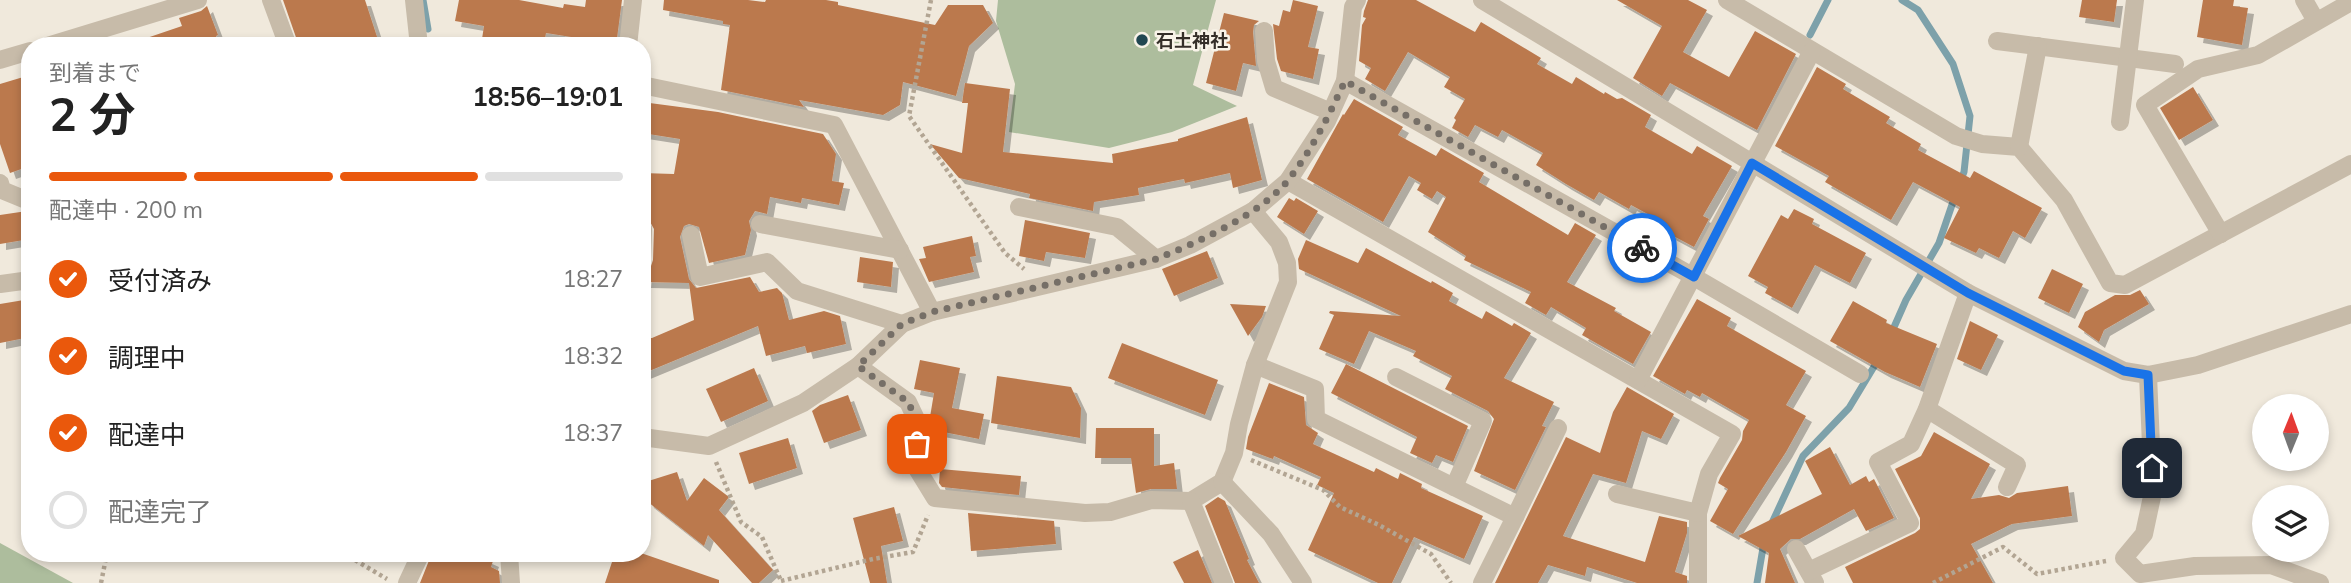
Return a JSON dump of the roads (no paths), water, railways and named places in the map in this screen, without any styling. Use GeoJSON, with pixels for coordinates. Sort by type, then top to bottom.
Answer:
{"type":"FeatureCollection","features":[{"type":"Feature","properties":{"kind":"street"},"geometry":{"type":"LineString","coordinates":[[77,37],[198,0]]}},
{"type":"Feature","properties":{"kind":"street"},"geometry":{"type":"LineString","coordinates":[[271,0],[285,37]]}},
{"type":"Feature","properties":{"kind":"street"},"geometry":{"type":"LineString","coordinates":[[414,0],[422,37]]}},
{"type":"Feature","properties":{"kind":"street"},"geometry":{"type":"LineString","coordinates":[[629,37],[633,0]]}},
{"type":"Feature","properties":{"kind":"street"},"geometry":{"type":"LineString","coordinates":[[651,438],[709,446],[803,403],[858,366],[902,324],[932,312],[1156,259],[1190,245],[1253,211],[1288,181],[1331,112],[1345,81],[1353,7],[1357,0]]}},
{"type":"Feature","properties":{"kind":"street"},"geometry":{"type":"LineString","coordinates":[[1482,0],[1968,293],[2124,371],[2148,375],[2198,365],[2351,314]]}},
{"type":"Feature","properties":{"kind":"street"},"geometry":{"type":"LineString","coordinates":[[1727,0],[1956,136],[1982,144],[2019,147],[2064,200],[2110,283],[2125,285],[2351,164]]}},
{"type":"Feature","properties":{"kind":"street"},"geometry":{"type":"LineString","coordinates":[[2120,122],[2135,0]]}},
{"type":"Feature","properties":{"kind":"street"},"geometry":{"type":"LineString","coordinates":[[2304,0],[2316,21]]}},
{"type":"Feature","properties":{"kind":"street"},"geometry":{"type":"LineString","coordinates":[[2221,234],[2145,106],[2198,69],[2258,55],[2351,2]]}},
{"type":"Feature","properties":{"kind":"street"},"geometry":{"type":"LineString","coordinates":[[1264,31],[1266,61],[1274,88],[1331,112]]}},
{"type":"Feature","properties":{"kind":"street"},"geometry":{"type":"LineString","coordinates":[[1997,41],[2175,64]]}},
{"type":"Feature","properties":{"kind":"street"},"geometry":{"type":"LineString","coordinates":[[2019,147],[2038,46]]}},
{"type":"Feature","properties":{"kind":"street"},"geometry":{"type":"LineString","coordinates":[[1638,380],[1812,51]]}},
{"type":"Feature","properties":{"kind":"street"},"geometry":{"type":"LineString","coordinates":[[0,60],[21,54]]}},
{"type":"Feature","properties":{"kind":"street"},"geometry":{"type":"LineString","coordinates":[[1345,81],[1694,277],[1860,374]]}},
{"type":"Feature","properties":{"kind":"street"},"geometry":{"type":"LineString","coordinates":[[651,87],[834,125],[932,312]]}},
{"type":"Feature","properties":{"kind":"street"},"geometry":{"type":"LineString","coordinates":[[1288,181],[1732,434],[1709,474],[1698,513],[1698,583]]}},
{"type":"Feature","properties":{"kind":"street"},"geometry":{"type":"LineString","coordinates":[[0,183],[2,190],[21,198]]}},
{"type":"Feature","properties":{"kind":"street"},"geometry":{"type":"LineString","coordinates":[[1019,207],[1117,227],[1156,259]]}},
{"type":"Feature","properties":{"kind":"street"},"geometry":{"type":"LineString","coordinates":[[858,366],[908,402],[917,421],[916,467],[935,498],[1085,513],[1110,512],[1151,500],[1191,501],[1222,482],[1234,453],[1255,365],[1288,282],[1287,263],[1279,242],[1253,211]]}},
{"type":"Feature","properties":{"kind":"street"},"geometry":{"type":"LineString","coordinates":[[760,225],[900,250]]}},
{"type":"Feature","properties":{"kind":"street"},"geometry":{"type":"LineString","coordinates":[[691,235],[700,277],[767,262],[797,291],[902,324]]}},
{"type":"Feature","properties":{"kind":"street"},"geometry":{"type":"LineString","coordinates":[[0,284],[21,281]]}},
{"type":"Feature","properties":{"kind":"street"},"geometry":{"type":"LineString","coordinates":[[1796,550],[1812,577],[1910,523],[1878,462],[1911,444],[1927,409],[1968,293]]}},
{"type":"Feature","properties":{"kind":"street"},"geometry":{"type":"LineString","coordinates":[[1255,365],[1315,389],[1316,419],[1515,517]]}},
{"type":"Feature","properties":{"kind":"street"},"geometry":{"type":"LineString","coordinates":[[2148,375],[2153,492],[2144,534],[2124,558],[2140,574],[2195,566],[2271,565],[2320,583]]}},
{"type":"Feature","properties":{"kind":"street"},"geometry":{"type":"LineString","coordinates":[[1396,377],[1483,421],[1454,487]]}},
{"type":"Feature","properties":{"kind":"street"},"geometry":{"type":"LineString","coordinates":[[1927,409],[2017,466],[2007,488]]}},
{"type":"Feature","properties":{"kind":"street"},"geometry":{"type":"LineString","coordinates":[[1482,583],[1558,428]]}},
{"type":"Feature","properties":{"kind":"street"},"geometry":{"type":"LineString","coordinates":[[1222,482],[1271,534],[1303,583]]}},
{"type":"Feature","properties":{"kind":"street"},"geometry":{"type":"LineString","coordinates":[[1617,494],[1698,513]]}},
{"type":"Feature","properties":{"kind":"street"},"geometry":{"type":"LineString","coordinates":[[1191,501],[1224,583]]}},
{"type":"Feature","properties":{"kind":"street"},"geometry":{"type":"LineString","coordinates":[[407,583],[418,562]]}},
{"type":"Feature","properties":{"kind":"street"},"geometry":{"type":"LineString","coordinates":[[510,562],[511,583]]}},
{"type":"Feature","properties":{"kind":"waterway"},"geometry":{"type":"LineString","coordinates":[[423,0],[428,29]]}},
{"type":"Feature","properties":{"kind":"waterway"},"geometry":{"type":"LineString","coordinates":[[1810,35],[1828,0]]}},
{"type":"Feature","properties":{"kind":"waterway"},"geometry":{"type":"LineString","coordinates":[[1902,0],[1918,10],[1953,64],[1970,116],[1964,172],[1960,182]]}},
{"type":"Feature","properties":{"kind":"waterway"},"geometry":{"type":"LineString","coordinates":[[1891,334],[1906,300],[1939,243],[1955,196]]}},
{"type":"Feature","properties":{"kind":"waterway"},"geometry":{"type":"LineString","coordinates":[[1771,525],[1803,456],[1849,408],[1878,360]]}},
{"type":"Feature","properties":{"kind":"waterway"},"geometry":{"type":"LineString","coordinates":[[1757,583],[1764,542]]}},
{"type":"Feature","properties":{"kind":"place","name":"石土神社"},"geometry":{"type":"Point","coordinates":[1142,40]}}]}
